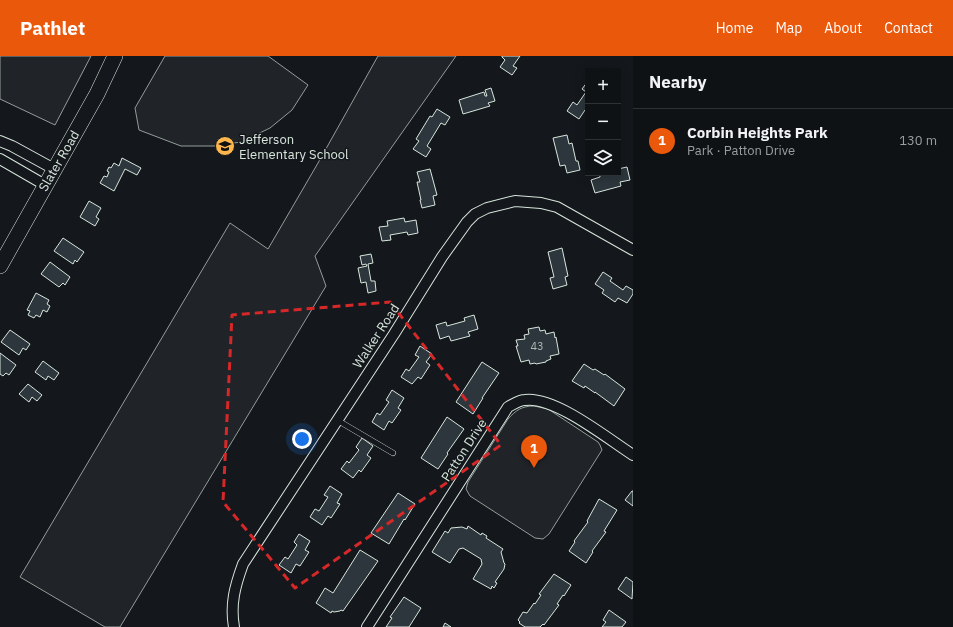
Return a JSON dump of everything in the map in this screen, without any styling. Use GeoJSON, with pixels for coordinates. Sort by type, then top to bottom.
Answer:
{"type":"FeatureCollection","features":[{"type":"Feature","properties":{"kind":"main road","name":"Slater Road"},"geometry":{"type":"LineString","coordinates":[[0,266],[97,94],[115,56]]}},
{"type":"Feature","properties":{"kind":"street"},"geometry":{"type":"LineString","coordinates":[[0,134],[12,146]]}},
{"type":"Feature","properties":{"kind":"street"},"geometry":{"type":"LineString","coordinates":[[0,142],[12,146],[54,169]]}},
{"type":"Feature","properties":{"kind":"street"},"geometry":{"type":"LineString","coordinates":[[0,159],[45,185]]}},
{"type":"Feature","properties":{"kind":"street","name":"Walker Road"},"geometry":{"type":"LineString","coordinates":[[234,627],[233,594],[243,564],[442,257],[467,222],[475,214],[487,208],[515,201],[541,203],[557,207],[633,250]]}},
{"type":"Feature","properties":{"kind":"street","name":"Patton Drive"},"geometry":{"type":"LineString","coordinates":[[367,627],[508,407],[517,402],[526,400],[553,405],[633,455]]}},
{"type":"Feature","properties":{"kind":"lane"},"geometry":{"type":"LineString","coordinates":[[337,420],[393,453]]}},
{"type":"Feature","properties":{"kind":"highlighted area"},"geometry":{"type":"Polygon","coordinates":[[[390,302],[501,445],[295,588],[223,502],[232,315],[390,302]]]}},
{"type":"Feature","properties":{"kind":"shaded area"},"geometry":{"type":"Polygon","coordinates":[[[0,56],[91,56],[55,125],[0,99],[0,56]]]}},
{"type":"Feature","properties":{"kind":"shaded area"},"geometry":{"type":"Polygon","coordinates":[[[165,56],[268,56],[308,85],[292,110],[270,128],[241,142],[214,146],[181,146],[139,130],[135,108],[165,56]]]}},
{"type":"Feature","properties":{"kind":"shaded area"},"geometry":{"type":"Polygon","coordinates":[[[378,56],[456,56],[315,256],[326,286],[120,627],[105,627],[20,577],[230,223],[268,249],[378,56]]]}},
{"type":"Feature","properties":{"kind":"shaded area"},"geometry":{"type":"Polygon","coordinates":[[[534,406],[548,409],[598,442],[602,450],[549,534],[543,539],[535,538],[470,496],[466,489],[468,482],[508,419],[520,409],[534,406]]]}},
{"type":"Feature","properties":{"kind":"building"},"geometry":{"type":"Polygon","coordinates":[[[502,56],[520,56],[513,66],[517,68],[512,75],[500,67],[505,60],[502,56]]]}},
{"type":"Feature","properties":{"kind":"building"},"geometry":{"type":"Polygon","coordinates":[[[491,88],[495,101],[488,103],[490,106],[463,114],[459,100],[484,92],[485,96],[487,96],[485,90],[491,88]]]}},
{"type":"Feature","properties":{"kind":"building"},"geometry":{"type":"Polygon","coordinates":[[[585,93],[585,110],[579,119],[567,111],[573,102],[577,105],[585,93]]]}},
{"type":"Feature","properties":{"kind":"building"},"geometry":{"type":"Polygon","coordinates":[[[437,109],[450,117],[445,125],[441,123],[427,146],[431,149],[426,157],[413,149],[419,141],[416,139],[430,116],[432,117],[437,109]]]}},
{"type":"Feature","properties":{"kind":"building"},"geometry":{"type":"Polygon","coordinates":[[[567,135],[569,144],[572,143],[576,161],[578,161],[580,170],[567,173],[565,165],[560,166],[553,138],[567,135]]]}},
{"type":"Feature","properties":{"kind":"building"},"geometry":{"type":"Polygon","coordinates":[[[122,158],[141,168],[137,175],[125,169],[114,191],[100,183],[104,176],[107,177],[109,167],[111,168],[114,163],[119,166],[122,158]]]}},
{"type":"Feature","properties":{"kind":"building"},"geometry":{"type":"Polygon","coordinates":[[[627,167],[630,180],[620,182],[621,186],[595,193],[591,180],[600,176],[621,176],[621,168],[627,167]]]}},
{"type":"Feature","properties":{"kind":"building"},"geometry":{"type":"Polygon","coordinates":[[[430,169],[437,195],[433,196],[435,205],[422,208],[417,182],[420,182],[417,172],[430,169]]]}},
{"type":"Feature","properties":{"kind":"building"},"geometry":{"type":"Polygon","coordinates":[[[89,201],[101,208],[96,217],[99,219],[95,226],[80,217],[89,201]]]}},
{"type":"Feature","properties":{"kind":"building"},"geometry":{"type":"Polygon","coordinates":[[[404,218],[405,222],[416,220],[418,233],[408,235],[407,232],[390,235],[391,240],[382,241],[379,227],[388,226],[387,221],[404,218]]]}},
{"type":"Feature","properties":{"kind":"building"},"geometry":{"type":"Polygon","coordinates":[[[63,238],[84,252],[77,262],[75,260],[73,264],[54,251],[63,238]]]}},
{"type":"Feature","properties":{"kind":"building"},"geometry":{"type":"Polygon","coordinates":[[[562,248],[568,276],[565,277],[567,285],[553,289],[550,278],[554,277],[548,252],[562,248]]]}},
{"type":"Feature","properties":{"kind":"building"},"geometry":{"type":"Polygon","coordinates":[[[371,254],[373,263],[368,264],[371,281],[375,281],[376,291],[368,293],[366,282],[361,283],[358,268],[367,266],[366,264],[362,265],[360,256],[371,254]]]}},
{"type":"Feature","properties":{"kind":"building"},"geometry":{"type":"Polygon","coordinates":[[[50,262],[70,277],[65,285],[63,283],[59,287],[41,274],[50,262]]]}},
{"type":"Feature","properties":{"kind":"building"},"geometry":{"type":"Polygon","coordinates":[[[603,272],[612,278],[610,281],[623,290],[626,286],[633,290],[633,294],[627,303],[618,298],[615,302],[602,293],[604,290],[595,284],[603,272]]]}},
{"type":"Feature","properties":{"kind":"building"},"geometry":{"type":"Polygon","coordinates":[[[36,293],[49,300],[47,304],[50,306],[47,312],[43,310],[40,317],[36,315],[34,318],[28,315],[30,311],[27,310],[36,293]]]}},
{"type":"Feature","properties":{"kind":"building"},"geometry":{"type":"Polygon","coordinates":[[[474,315],[478,329],[468,332],[470,336],[451,341],[449,336],[440,339],[436,325],[446,322],[447,326],[465,321],[464,318],[474,315]]]}},
{"type":"Feature","properties":{"kind":"building"},"geometry":{"type":"Polygon","coordinates":[[[539,327],[540,331],[545,330],[546,334],[554,332],[559,354],[550,356],[551,359],[546,362],[530,364],[529,360],[521,362],[516,346],[518,346],[516,340],[525,339],[524,335],[529,334],[528,329],[539,327]]]}},
{"type":"Feature","properties":{"kind":"building"},"geometry":{"type":"Polygon","coordinates":[[[10,330],[30,344],[26,350],[23,348],[19,355],[1,342],[10,330]]]}},
{"type":"Feature","properties":{"kind":"building"},"geometry":{"type":"Polygon","coordinates":[[[420,346],[432,354],[426,362],[430,365],[421,379],[418,377],[412,384],[401,377],[406,369],[409,371],[419,357],[415,355],[420,346]]]}},
{"type":"Feature","properties":{"kind":"building"},"geometry":{"type":"Polygon","coordinates":[[[0,353],[16,365],[9,375],[6,373],[3,376],[0,374],[0,353]]]}},
{"type":"Feature","properties":{"kind":"building"},"geometry":{"type":"Polygon","coordinates":[[[43,361],[59,373],[54,380],[48,376],[46,380],[35,372],[43,361]]]}},
{"type":"Feature","properties":{"kind":"building"},"geometry":{"type":"Polygon","coordinates":[[[482,362],[499,373],[473,414],[456,402],[482,362]]]}},
{"type":"Feature","properties":{"kind":"building"},"geometry":{"type":"Polygon","coordinates":[[[584,364],[593,370],[595,369],[604,375],[605,374],[625,389],[614,406],[585,386],[584,388],[572,381],[584,364]]]}},
{"type":"Feature","properties":{"kind":"building"},"geometry":{"type":"Polygon","coordinates":[[[28,384],[42,395],[37,401],[32,397],[29,402],[19,394],[28,384]]]}},
{"type":"Feature","properties":{"kind":"building"},"geometry":{"type":"Polygon","coordinates":[[[392,390],[404,398],[398,408],[401,410],[392,423],[389,421],[384,430],[372,422],[377,413],[380,415],[389,402],[386,400],[392,390]]]}},
{"type":"Feature","properties":{"kind":"building"},"geometry":{"type":"Polygon","coordinates":[[[447,417],[464,429],[438,469],[421,458],[447,417]]]}},
{"type":"Feature","properties":{"kind":"building"},"geometry":{"type":"Polygon","coordinates":[[[362,438],[373,446],[367,455],[371,458],[361,472],[359,470],[353,478],[341,469],[347,461],[349,463],[359,450],[356,447],[362,438]]]}},
{"type":"Feature","properties":{"kind":"building"},"geometry":{"type":"Polygon","coordinates":[[[330,486],[342,494],[337,503],[340,504],[331,518],[328,516],[322,525],[310,517],[315,509],[319,511],[328,497],[324,495],[330,486]]]}},
{"type":"Feature","properties":{"kind":"building"},"geometry":{"type":"Polygon","coordinates":[[[633,491],[633,506],[625,500],[633,491]]]}},
{"type":"Feature","properties":{"kind":"building"},"geometry":{"type":"Polygon","coordinates":[[[398,493],[415,504],[389,544],[371,533],[398,493]]]}},
{"type":"Feature","properties":{"kind":"building"},"geometry":{"type":"Polygon","coordinates":[[[599,499],[617,510],[604,531],[606,532],[592,551],[593,552],[586,563],[569,551],[575,542],[574,541],[588,522],[587,521],[599,499]]]}},
{"type":"Feature","properties":{"kind":"building"},"geometry":{"type":"Polygon","coordinates":[[[468,526],[481,535],[482,533],[487,536],[486,538],[503,549],[501,552],[505,564],[504,569],[495,582],[497,583],[494,588],[492,586],[491,589],[473,579],[482,564],[481,559],[463,548],[459,549],[450,563],[432,552],[445,531],[448,533],[451,528],[462,527],[467,529],[468,526]]]}},
{"type":"Feature","properties":{"kind":"building"},"geometry":{"type":"Polygon","coordinates":[[[299,534],[310,541],[305,550],[309,552],[300,566],[296,564],[291,573],[279,565],[285,557],[288,559],[297,545],[294,542],[299,534]]]}},
{"type":"Feature","properties":{"kind":"building"},"geometry":{"type":"Polygon","coordinates":[[[360,550],[378,561],[343,611],[332,611],[331,613],[316,603],[325,588],[333,593],[360,550]]]}},
{"type":"Feature","properties":{"kind":"building"},"geometry":{"type":"Polygon","coordinates":[[[554,574],[571,585],[557,604],[559,605],[544,625],[543,624],[540,627],[525,627],[519,623],[520,622],[518,620],[523,612],[527,613],[534,603],[535,604],[541,595],[539,594],[554,574]]]}},
{"type":"Feature","properties":{"kind":"building"},"geometry":{"type":"Polygon","coordinates":[[[626,577],[633,582],[632,599],[618,589],[626,577]]]}},
{"type":"Feature","properties":{"kind":"building"},"geometry":{"type":"Polygon","coordinates":[[[404,597],[421,608],[409,627],[386,627],[392,618],[390,617],[404,597]]]}},
{"type":"Feature","properties":{"kind":"building"},"geometry":{"type":"Polygon","coordinates":[[[609,610],[626,622],[622,627],[602,627],[606,622],[603,620],[609,610]]]}},
{"type":"Feature","properties":{"kind":"building"},"geometry":{"type":"Polygon","coordinates":[[[445,623],[451,627],[443,627],[445,623]]]}},
{"type":"Feature","properties":{"kind":"place","name":"Jefferson Elementary School"},"geometry":{"type":"Point","coordinates":[225,146]}},
{"type":"Feature","properties":{"kind":"place","name":"Corbin Heights Park"},"geometry":{"type":"Point","coordinates":[534,468]}}]}
